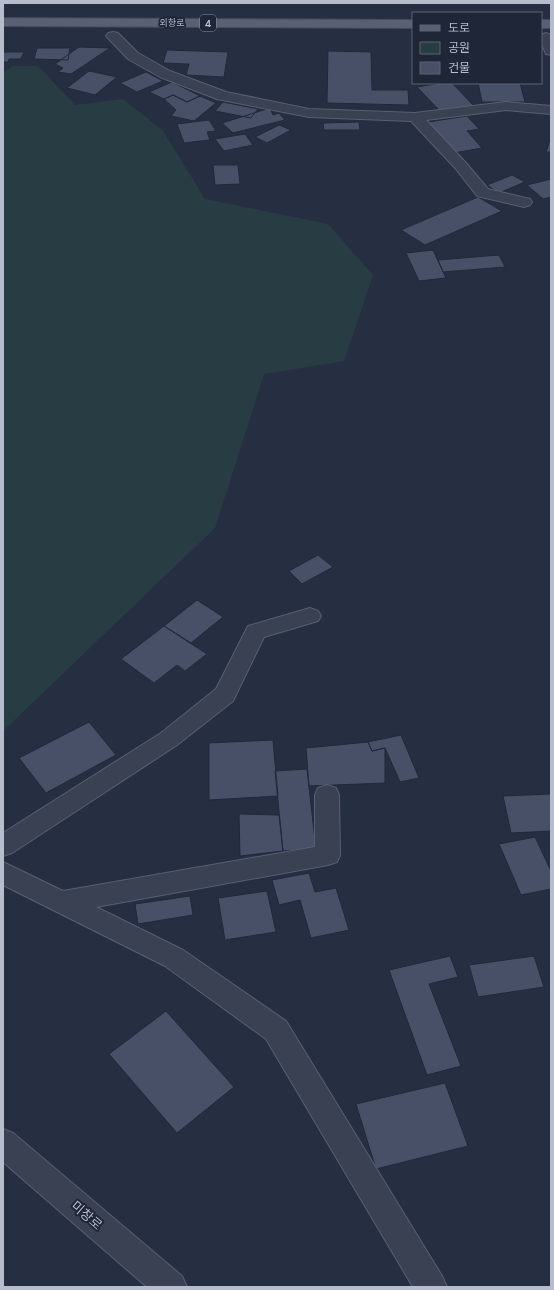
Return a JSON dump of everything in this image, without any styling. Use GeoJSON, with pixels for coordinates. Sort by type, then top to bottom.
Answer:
{"type":"FeatureCollection","features":[{"type":"Feature","properties":{"kind":"main road","name":"외항로"},"geometry":{"type":"LineString","coordinates":[[3,22],[412,24]]}},
{"type":"Feature","properties":{"kind":"main road"},"geometry":{"type":"LineString","coordinates":[[97,36],[129,36]]}},
{"type":"Feature","properties":{"kind":"street"},"geometry":{"type":"LineString","coordinates":[[113,36],[133,56],[165,74],[222,96],[309,113],[415,117],[506,106],[551,110]]}},
{"type":"Feature","properties":{"kind":"street"},"geometry":{"type":"LineString","coordinates":[[546,37],[551,51]]}},
{"type":"Feature","properties":{"kind":"street"},"geometry":{"type":"LineString","coordinates":[[415,117],[462,166],[483,193],[524,202]]}},
{"type":"Feature","properties":{"kind":"street"},"geometry":{"type":"LineString","coordinates":[[3,846],[169,739],[225,695],[256,632],[310,616]]}},
{"type":"Feature","properties":{"kind":"street"},"geometry":{"type":"LineString","coordinates":[[62,902],[328,855],[327,795]]}},
{"type":"Feature","properties":{"kind":"street"},"geometry":{"type":"LineString","coordinates":[[3,873],[174,958],[276,1030],[431,1287]]}},
{"type":"Feature","properties":{"kind":"street","name":"미창로"},"geometry":{"type":"LineString","coordinates":[[3,1143],[171,1287]]}},
{"type":"Feature","properties":{"kind":"green space"},"geometry":{"type":"Polygon","coordinates":[[[12,66],[38,66],[75,105],[123,99],[163,131],[205,199],[328,224],[373,275],[344,361],[264,374],[215,528],[3,731],[3,73],[12,66]]]}},
{"type":"Feature","properties":{"kind":"building"},"geometry":{"type":"Polygon","coordinates":[[[79,47],[110,48],[71,74],[58,72],[63,68],[55,64],[79,47]]]}},
{"type":"Feature","properties":{"kind":"building"},"geometry":{"type":"Polygon","coordinates":[[[37,48],[70,48],[68,60],[34,59],[37,48]]]}},
{"type":"Feature","properties":{"kind":"building"},"geometry":{"type":"Polygon","coordinates":[[[167,50],[228,52],[224,77],[186,75],[189,64],[163,63],[167,50]]]}},
{"type":"Feature","properties":{"kind":"building"},"geometry":{"type":"Polygon","coordinates":[[[328,51],[371,52],[372,90],[408,90],[409,105],[327,103],[328,51]]]}},
{"type":"Feature","properties":{"kind":"building"},"geometry":{"type":"Polygon","coordinates":[[[3,52],[24,52],[21,59],[9,59],[8,62],[3,62],[3,52]]]}},
{"type":"Feature","properties":{"kind":"building"},"geometry":{"type":"Polygon","coordinates":[[[89,71],[117,77],[95,95],[67,88],[89,71]]]}},
{"type":"Feature","properties":{"kind":"building"},"geometry":{"type":"Polygon","coordinates":[[[146,72],[163,81],[137,92],[120,83],[146,72]]]}},
{"type":"Feature","properties":{"kind":"building"},"geometry":{"type":"Polygon","coordinates":[[[172,82],[200,96],[187,102],[173,95],[164,99],[149,92],[172,82]]]}},
{"type":"Feature","properties":{"kind":"building"},"geometry":{"type":"Polygon","coordinates":[[[435,84],[453,84],[474,106],[440,111],[417,87],[435,84]]]}},
{"type":"Feature","properties":{"kind":"building"},"geometry":{"type":"Polygon","coordinates":[[[478,84],[520,84],[525,102],[482,102],[478,84]]]}},
{"type":"Feature","properties":{"kind":"building"},"geometry":{"type":"Polygon","coordinates":[[[173,95],[187,102],[200,96],[216,103],[194,121],[171,116],[176,110],[164,99],[173,95]]]}},
{"type":"Feature","properties":{"kind":"building"},"geometry":{"type":"Polygon","coordinates":[[[223,102],[258,109],[251,118],[215,111],[223,102]]]}},
{"type":"Feature","properties":{"kind":"building"},"geometry":{"type":"Polygon","coordinates":[[[270,108],[273,115],[279,113],[285,120],[233,133],[222,123],[270,108]]]}},
{"type":"Feature","properties":{"kind":"building"},"geometry":{"type":"Polygon","coordinates":[[[467,116],[479,129],[467,131],[482,148],[454,153],[428,122],[467,116]]]}},
{"type":"Feature","properties":{"kind":"building"},"geometry":{"type":"Polygon","coordinates":[[[209,120],[216,131],[207,132],[210,140],[184,143],[177,124],[209,120]]]}},
{"type":"Feature","properties":{"kind":"building"},"geometry":{"type":"Polygon","coordinates":[[[359,122],[360,130],[324,130],[323,123],[359,122]]]}},
{"type":"Feature","properties":{"kind":"building"},"geometry":{"type":"Polygon","coordinates":[[[279,125],[291,130],[267,143],[255,137],[279,125]]]}},
{"type":"Feature","properties":{"kind":"building"},"geometry":{"type":"Polygon","coordinates":[[[245,134],[253,145],[224,151],[215,139],[245,134]]]}},
{"type":"Feature","properties":{"kind":"building"},"geometry":{"type":"Polygon","coordinates":[[[551,137],[551,152],[546,152],[551,137]]]}},
{"type":"Feature","properties":{"kind":"building"},"geometry":{"type":"Polygon","coordinates":[[[213,165],[238,165],[240,184],[215,185],[213,165]]]}},
{"type":"Feature","properties":{"kind":"building"},"geometry":{"type":"Polygon","coordinates":[[[512,175],[525,182],[499,193],[487,185],[512,175]]]}},
{"type":"Feature","properties":{"kind":"building"},"geometry":{"type":"Polygon","coordinates":[[[551,179],[551,197],[543,199],[527,185],[551,179]]]}},
{"type":"Feature","properties":{"kind":"building"},"geometry":{"type":"Polygon","coordinates":[[[478,197],[502,211],[425,245],[401,230],[478,197]]]}},
{"type":"Feature","properties":{"kind":"building"},"geometry":{"type":"Polygon","coordinates":[[[433,250],[446,278],[419,281],[406,253],[433,250]]]}},
{"type":"Feature","properties":{"kind":"building"},"geometry":{"type":"Polygon","coordinates":[[[499,255],[505,267],[443,272],[438,260],[499,255]]]}},
{"type":"Feature","properties":{"kind":"building"},"geometry":{"type":"Polygon","coordinates":[[[318,555],[333,567],[302,584],[289,571],[318,555]]]}},
{"type":"Feature","properties":{"kind":"building"},"geometry":{"type":"Polygon","coordinates":[[[197,600],[223,617],[191,643],[164,626],[197,600]]]}},
{"type":"Feature","properties":{"kind":"building"},"geometry":{"type":"Polygon","coordinates":[[[164,626],[207,654],[185,671],[177,665],[154,683],[121,659],[164,626]]]}},
{"type":"Feature","properties":{"kind":"building"},"geometry":{"type":"Polygon","coordinates":[[[89,722],[116,755],[46,793],[19,758],[89,722]]]}},
{"type":"Feature","properties":{"kind":"building"},"geometry":{"type":"Polygon","coordinates":[[[401,735],[419,778],[400,782],[385,748],[372,751],[368,742],[401,735]]]}},
{"type":"Feature","properties":{"kind":"building"},"geometry":{"type":"Polygon","coordinates":[[[273,740],[278,796],[209,800],[209,743],[273,740]]]}},
{"type":"Feature","properties":{"kind":"building"},"geometry":{"type":"Polygon","coordinates":[[[368,742],[372,751],[385,748],[385,783],[309,786],[306,748],[368,742]]]}},
{"type":"Feature","properties":{"kind":"building"},"geometry":{"type":"Polygon","coordinates":[[[307,769],[316,849],[283,851],[275,771],[307,769]]]}},
{"type":"Feature","properties":{"kind":"building"},"geometry":{"type":"Polygon","coordinates":[[[551,794],[551,831],[511,833],[503,796],[551,794]]]}},
{"type":"Feature","properties":{"kind":"building"},"geometry":{"type":"Polygon","coordinates":[[[239,814],[279,815],[283,851],[240,856],[239,814]]]}},
{"type":"Feature","properties":{"kind":"building"},"geometry":{"type":"Polygon","coordinates":[[[535,837],[551,871],[551,889],[521,895],[499,844],[535,837]]]}},
{"type":"Feature","properties":{"kind":"building"},"geometry":{"type":"Polygon","coordinates":[[[309,873],[315,892],[336,888],[349,930],[311,938],[300,900],[279,905],[272,880],[309,873]]]}},
{"type":"Feature","properties":{"kind":"building"},"geometry":{"type":"Polygon","coordinates":[[[267,891],[276,932],[225,940],[218,898],[267,891]]]}},
{"type":"Feature","properties":{"kind":"building"},"geometry":{"type":"Polygon","coordinates":[[[190,896],[193,915],[138,924],[135,904],[190,896]]]}},
{"type":"Feature","properties":{"kind":"building"},"geometry":{"type":"Polygon","coordinates":[[[450,956],[458,977],[429,984],[461,1066],[427,1075],[389,970],[450,956]]]}},
{"type":"Feature","properties":{"kind":"building"},"geometry":{"type":"Polygon","coordinates":[[[534,956],[544,987],[478,997],[469,965],[534,956]]]}},
{"type":"Feature","properties":{"kind":"building"},"geometry":{"type":"Polygon","coordinates":[[[166,1011],[234,1087],[177,1133],[109,1054],[166,1011]]]}},
{"type":"Feature","properties":{"kind":"building"},"geometry":{"type":"Polygon","coordinates":[[[445,1083],[468,1146],[376,1169],[356,1104],[445,1083]]]}}]}
